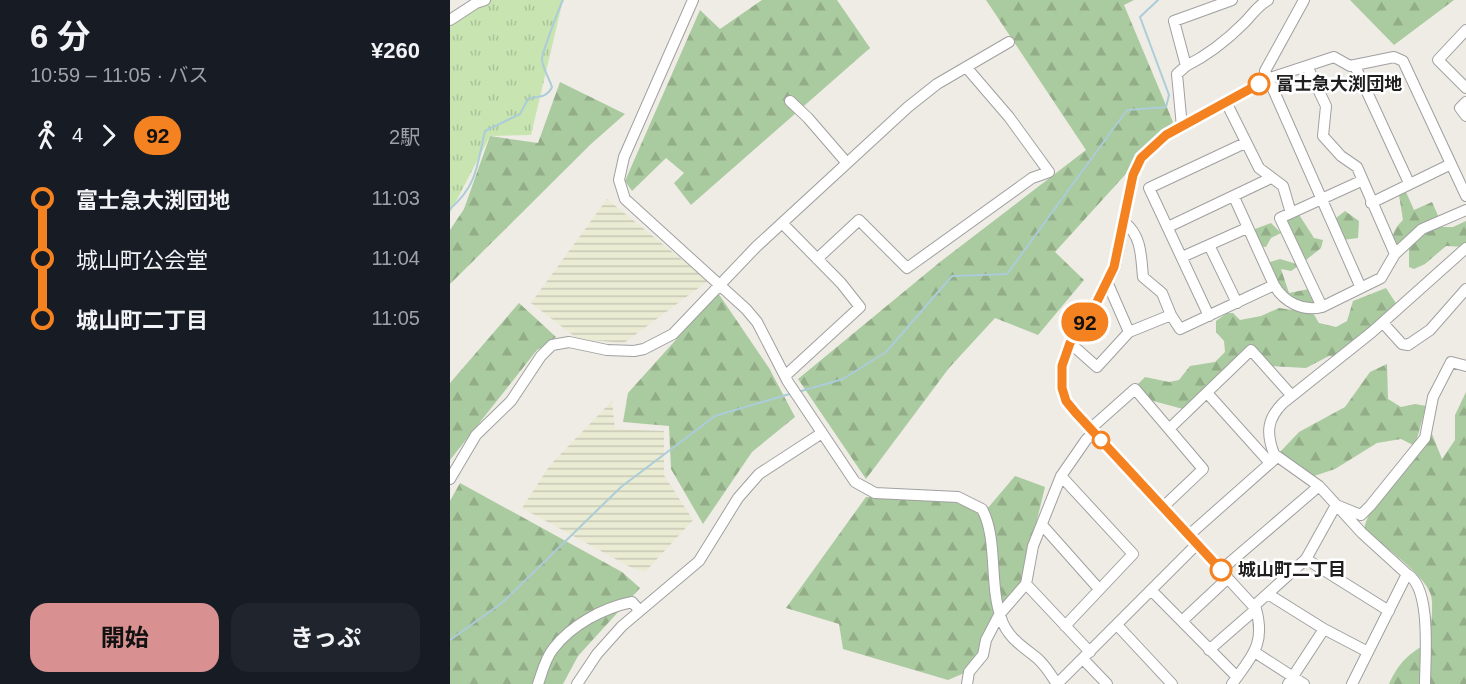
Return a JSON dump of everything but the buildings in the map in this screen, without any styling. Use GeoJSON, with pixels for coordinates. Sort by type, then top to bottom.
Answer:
{"type":"FeatureCollection","features":[{"type":"Feature","properties":{"kind":"street"},"geometry":{"type":"LineString","coordinates":[[450,20],[476,3],[485,0]]}},
{"type":"Feature","properties":{"kind":"street"},"geometry":{"type":"LineString","coordinates":[[693,0],[624,157],[619,180],[625,199],[720,285],[756,322],[787,379],[855,482],[874,493],[958,496],[982,508],[988,524],[999,615],[1009,633],[1047,668],[1057,684],[1197,544]]}},
{"type":"Feature","properties":{"kind":"street"},"geometry":{"type":"LineString","coordinates":[[1186,66],[1174,21],[1232,0]]}},
{"type":"Feature","properties":{"kind":"street"},"geometry":{"type":"LineString","coordinates":[[1182,127],[1177,74],[1245,22],[1257,7],[1268,0]]}},
{"type":"Feature","properties":{"kind":"street"},"geometry":{"type":"LineString","coordinates":[[1304,0],[1265,71],[1320,200],[1361,288]]}},
{"type":"Feature","properties":{"kind":"street"},"geometry":{"type":"LineString","coordinates":[[1466,30],[1438,60],[1466,88]]}},
{"type":"Feature","properties":{"kind":"street"},"geometry":{"type":"LineString","coordinates":[[450,479],[476,435],[511,401],[541,356],[552,345],[569,342],[624,352],[644,350],[681,329],[720,285],[846,162],[937,84],[1009,42]]}},
{"type":"Feature","properties":{"kind":"street"},"geometry":{"type":"LineString","coordinates":[[1152,591],[1209,650],[1234,680],[1256,653],[1259,631],[1255,608],[1066,401],[1062,388],[1062,366],[1070,343],[1107,284],[1120,251],[1133,175],[1141,158],[1161,139],[1227,104],[1267,79],[1308,68],[1334,57],[1355,66],[1394,57],[1403,61],[1466,196]]}},
{"type":"Feature","properties":{"kind":"street"},"geometry":{"type":"LineString","coordinates":[[1355,66],[1409,183]]}},
{"type":"Feature","properties":{"kind":"street"},"geometry":{"type":"LineString","coordinates":[[817,259],[859,220],[907,268],[1032,178],[1049,172],[1009,117],[966,67]]}},
{"type":"Feature","properties":{"kind":"street"},"geometry":{"type":"LineString","coordinates":[[1308,68],[1326,106],[1323,136],[1341,156],[1357,167],[1360,181],[1395,254]]}},
{"type":"Feature","properties":{"kind":"street"},"geometry":{"type":"LineString","coordinates":[[790,101],[808,117],[846,162]]}},
{"type":"Feature","properties":{"kind":"street"},"geometry":{"type":"LineString","coordinates":[[1466,102],[1460,108],[1466,116]]}},
{"type":"Feature","properties":{"kind":"street"},"geometry":{"type":"LineString","coordinates":[[1227,104],[1258,168],[1283,186],[1291,213]]}},
{"type":"Feature","properties":{"kind":"street"},"geometry":{"type":"LineString","coordinates":[[1209,316],[1149,188],[1245,143]]}},
{"type":"Feature","properties":{"kind":"street"},"geometry":{"type":"LineString","coordinates":[[1371,203],[1451,164]]}},
{"type":"Feature","properties":{"kind":"street"},"geometry":{"type":"LineString","coordinates":[[1168,227],[1271,178]]}},
{"type":"Feature","properties":{"kind":"street"},"geometry":{"type":"LineString","coordinates":[[1322,307],[1280,218],[1360,181]]}},
{"type":"Feature","properties":{"kind":"street"},"geometry":{"type":"LineString","coordinates":[[1234,197],[1279,293],[1297,306],[1314,309],[1381,278],[1395,254],[1422,230],[1466,210]]}},
{"type":"Feature","properties":{"kind":"street"},"geometry":{"type":"LineString","coordinates":[[782,223],[860,307],[787,379]]}},
{"type":"Feature","properties":{"kind":"street"},"geometry":{"type":"LineString","coordinates":[[1125,223],[1131,228],[1142,250],[1143,277],[1161,293],[1180,329],[1274,285]]}},
{"type":"Feature","properties":{"kind":"street"},"geometry":{"type":"LineString","coordinates":[[1182,257],[1247,228]]}},
{"type":"Feature","properties":{"kind":"street"},"geometry":{"type":"LineString","coordinates":[[1209,245],[1237,303]]}},
{"type":"Feature","properties":{"kind":"street"},"geometry":{"type":"LineString","coordinates":[[1274,460],[1268,427],[1273,414],[1383,323],[1466,248]]}},
{"type":"Feature","properties":{"kind":"street"},"geometry":{"type":"LineString","coordinates":[[1107,284],[1129,332]]}},
{"type":"Feature","properties":{"kind":"street"},"geometry":{"type":"LineString","coordinates":[[1383,323],[1402,344],[1408,345],[1430,330],[1466,289]]}},
{"type":"Feature","properties":{"kind":"street"},"geometry":{"type":"LineString","coordinates":[[1070,343],[1097,367],[1129,332],[1171,315]]}},
{"type":"Feature","properties":{"kind":"street"},"geometry":{"type":"LineString","coordinates":[[1170,428],[1208,394],[1251,350],[1292,396]]}},
{"type":"Feature","properties":{"kind":"street"},"geometry":{"type":"LineString","coordinates":[[1336,505],[1361,515],[1370,506],[1425,438],[1433,397],[1451,362],[1466,366]]}},
{"type":"Feature","properties":{"kind":"street"},"geometry":{"type":"LineString","coordinates":[[967,684],[969,672],[983,655],[986,640],[999,615],[1026,584],[1033,546],[1061,476],[1092,430],[1135,389],[1203,470],[1163,507]]}},
{"type":"Feature","properties":{"kind":"street"},"geometry":{"type":"LineString","coordinates":[[1208,394],[1274,460],[1319,486],[1417,583],[1426,622],[1425,684]]}},
{"type":"Feature","properties":{"kind":"street"},"geometry":{"type":"LineString","coordinates":[[582,682],[606,643],[639,610],[699,561],[738,498],[759,474],[822,433]]}},
{"type":"Feature","properties":{"kind":"street"},"geometry":{"type":"LineString","coordinates":[[1189,535],[1274,460]]}},
{"type":"Feature","properties":{"kind":"street"},"geometry":{"type":"LineString","coordinates":[[1061,476],[1133,554],[1065,626]]}},
{"type":"Feature","properties":{"kind":"street"},"geometry":{"type":"LineString","coordinates":[[1182,621],[1224,574],[1319,486]]}},
{"type":"Feature","properties":{"kind":"street"},"geometry":{"type":"LineString","coordinates":[[1209,650],[1306,559],[1336,505]]}},
{"type":"Feature","properties":{"kind":"street"},"geometry":{"type":"LineString","coordinates":[[1042,526],[1099,589]]}},
{"type":"Feature","properties":{"kind":"street"},"geometry":{"type":"LineString","coordinates":[[1306,559],[1389,611]]}},
{"type":"Feature","properties":{"kind":"street"},"geometry":{"type":"LineString","coordinates":[[1352,684],[1407,574]]}},
{"type":"Feature","properties":{"kind":"street"},"geometry":{"type":"LineString","coordinates":[[1026,584],[1065,626],[1107,684]]}},
{"type":"Feature","properties":{"kind":"street"},"geometry":{"type":"LineString","coordinates":[[1268,594],[1324,629],[1368,652]]}},
{"type":"Feature","properties":{"kind":"street"},"geometry":{"type":"LineString","coordinates":[[538,684],[553,649],[585,621],[603,610],[632,602],[639,610]]}},
{"type":"Feature","properties":{"kind":"street"},"geometry":{"type":"LineString","coordinates":[[1117,625],[1172,684]]}},
{"type":"Feature","properties":{"kind":"street"},"geometry":{"type":"LineString","coordinates":[[1291,680],[1324,629]]}},
{"type":"Feature","properties":{"kind":"street"},"geometry":{"type":"LineString","coordinates":[[1256,653],[1291,680],[1304,684]]}},
{"type":"Feature","properties":{"kind":"green space"},"geometry":{"type":"Polygon","coordinates":[[[490,0],[563,0],[531,135],[490,136],[450,213],[450,13],[490,0]]]}},
{"type":"Feature","properties":{"kind":"green space"},"geometry":{"type":"Polygon","coordinates":[[[762,0],[837,0],[870,48],[691,205],[674,183],[684,173],[666,158],[632,191],[625,181],[700,10],[720,29],[762,0]]]}},
{"type":"Feature","properties":{"kind":"green space"},"geometry":{"type":"Polygon","coordinates":[[[986,0],[1134,0],[1124,5],[1173,122],[1055,252],[1084,280],[1038,335],[995,318],[949,368],[866,479],[798,379],[940,262],[1086,150],[986,0]]]}},
{"type":"Feature","properties":{"kind":"green space"},"geometry":{"type":"Polygon","coordinates":[[[1350,0],[1454,0],[1394,45],[1350,0]]]}},
{"type":"Feature","properties":{"kind":"green space"},"geometry":{"type":"Polygon","coordinates":[[[560,82],[625,114],[591,144],[450,284],[450,230],[464,209],[490,136],[538,143],[560,82]]]}},
{"type":"Feature","properties":{"kind":"green space"},"geometry":{"type":"Polygon","coordinates":[[[1406,192],[1414,210],[1432,202],[1440,220],[1431,227],[1453,227],[1466,221],[1466,247],[1446,246],[1425,264],[1414,269],[1409,267],[1409,245],[1394,251],[1392,242],[1397,227],[1403,220],[1399,195],[1406,192]]]}},
{"type":"Feature","properties":{"kind":"green space"},"geometry":{"type":"Polygon","coordinates":[[[607,199],[708,281],[624,343],[578,339],[531,303],[607,199]]]}},
{"type":"Feature","properties":{"kind":"green space"},"geometry":{"type":"Polygon","coordinates":[[[1345,211],[1359,221],[1358,238],[1342,240],[1336,218],[1345,211]]]}},
{"type":"Feature","properties":{"kind":"green space"},"geometry":{"type":"Polygon","coordinates":[[[1298,213],[1314,238],[1323,240],[1321,248],[1306,260],[1300,257],[1283,219],[1298,213]]]}},
{"type":"Feature","properties":{"kind":"green space"},"geometry":{"type":"Polygon","coordinates":[[[1271,223],[1281,233],[1271,238],[1266,247],[1259,246],[1253,235],[1255,229],[1271,223]]]}},
{"type":"Feature","properties":{"kind":"green space"},"geometry":{"type":"Polygon","coordinates":[[[1280,259],[1300,265],[1291,271],[1281,269],[1289,293],[1309,289],[1315,306],[1283,298],[1267,267],[1270,262],[1280,259]]]}},
{"type":"Feature","properties":{"kind":"green space"},"geometry":{"type":"Polygon","coordinates":[[[1386,288],[1399,308],[1342,356],[1329,356],[1306,368],[1270,366],[1252,347],[1183,409],[1142,398],[1138,384],[1145,377],[1169,382],[1179,380],[1190,366],[1215,362],[1225,352],[1224,341],[1216,332],[1216,321],[1227,313],[1233,313],[1240,320],[1261,316],[1279,308],[1313,313],[1319,323],[1336,327],[1347,321],[1353,301],[1386,288]]]}},
{"type":"Feature","properties":{"kind":"green space"},"geometry":{"type":"Polygon","coordinates":[[[718,293],[769,368],[795,417],[752,452],[703,524],[671,469],[669,426],[623,422],[628,393],[718,293]]]}},
{"type":"Feature","properties":{"kind":"green space"},"geometry":{"type":"Polygon","coordinates":[[[519,303],[556,337],[537,350],[450,460],[450,383],[519,303]]]}},
{"type":"Feature","properties":{"kind":"green space"},"geometry":{"type":"Polygon","coordinates":[[[1387,364],[1388,399],[1401,407],[1415,404],[1426,406],[1415,446],[1401,439],[1377,443],[1335,469],[1314,476],[1294,465],[1280,452],[1299,432],[1345,407],[1370,372],[1387,364]]]}},
{"type":"Feature","properties":{"kind":"green space"},"geometry":{"type":"Polygon","coordinates":[[[1466,392],[1466,684],[1389,684],[1405,659],[1430,642],[1432,600],[1427,587],[1420,578],[1364,529],[1376,503],[1416,458],[1432,434],[1442,459],[1455,440],[1455,415],[1466,392]]]}},
{"type":"Feature","properties":{"kind":"green space"},"geometry":{"type":"Polygon","coordinates":[[[612,401],[615,429],[664,431],[664,475],[693,520],[645,572],[632,568],[522,508],[550,465],[612,401]]]}},
{"type":"Feature","properties":{"kind":"green space"},"geometry":{"type":"Polygon","coordinates":[[[1015,476],[1045,487],[1022,582],[994,614],[983,665],[948,680],[843,649],[839,624],[786,608],[866,497],[947,501],[987,509],[1015,476]]]}},
{"type":"Feature","properties":{"kind":"green space"},"geometry":{"type":"Polygon","coordinates":[[[460,483],[622,572],[640,588],[578,656],[563,684],[450,684],[450,501],[460,483]]]}},
{"type":"Feature","properties":{"kind":"waterway"},"geometry":{"type":"LineString","coordinates":[[450,209],[471,182],[478,164],[485,131],[520,114],[528,99],[545,95],[550,91],[552,87],[542,59],[563,0]]}},
{"type":"Feature","properties":{"kind":"waterway"},"geometry":{"type":"LineString","coordinates":[[798,392],[843,379],[886,352],[952,276],[1007,274],[1127,110],[1166,107],[1169,95],[1140,17],[1158,0]]}},
{"type":"Feature","properties":{"kind":"waterway"},"geometry":{"type":"LineString","coordinates":[[450,640],[503,602],[621,487],[715,416],[793,393]]}},
{"type":"Feature","properties":{"kind":"bus line","name":"92"},"geometry":{"type":"LineString","coordinates":[[1221,570],[1075,412],[1066,401],[1060,376],[1070,343],[1090,316],[1107,284],[1120,251],[1133,175],[1141,158],[1166,135],[1227,104],[1259,84]]}},
{"type":"Feature","properties":{"kind":"place","name":"富士急大渕団地"},"geometry":{"type":"Point","coordinates":[1259,84]}},
{"type":"Feature","properties":{"kind":"place","name":"城山町二丁目"},"geometry":{"type":"Point","coordinates":[1221,570]}}]}
